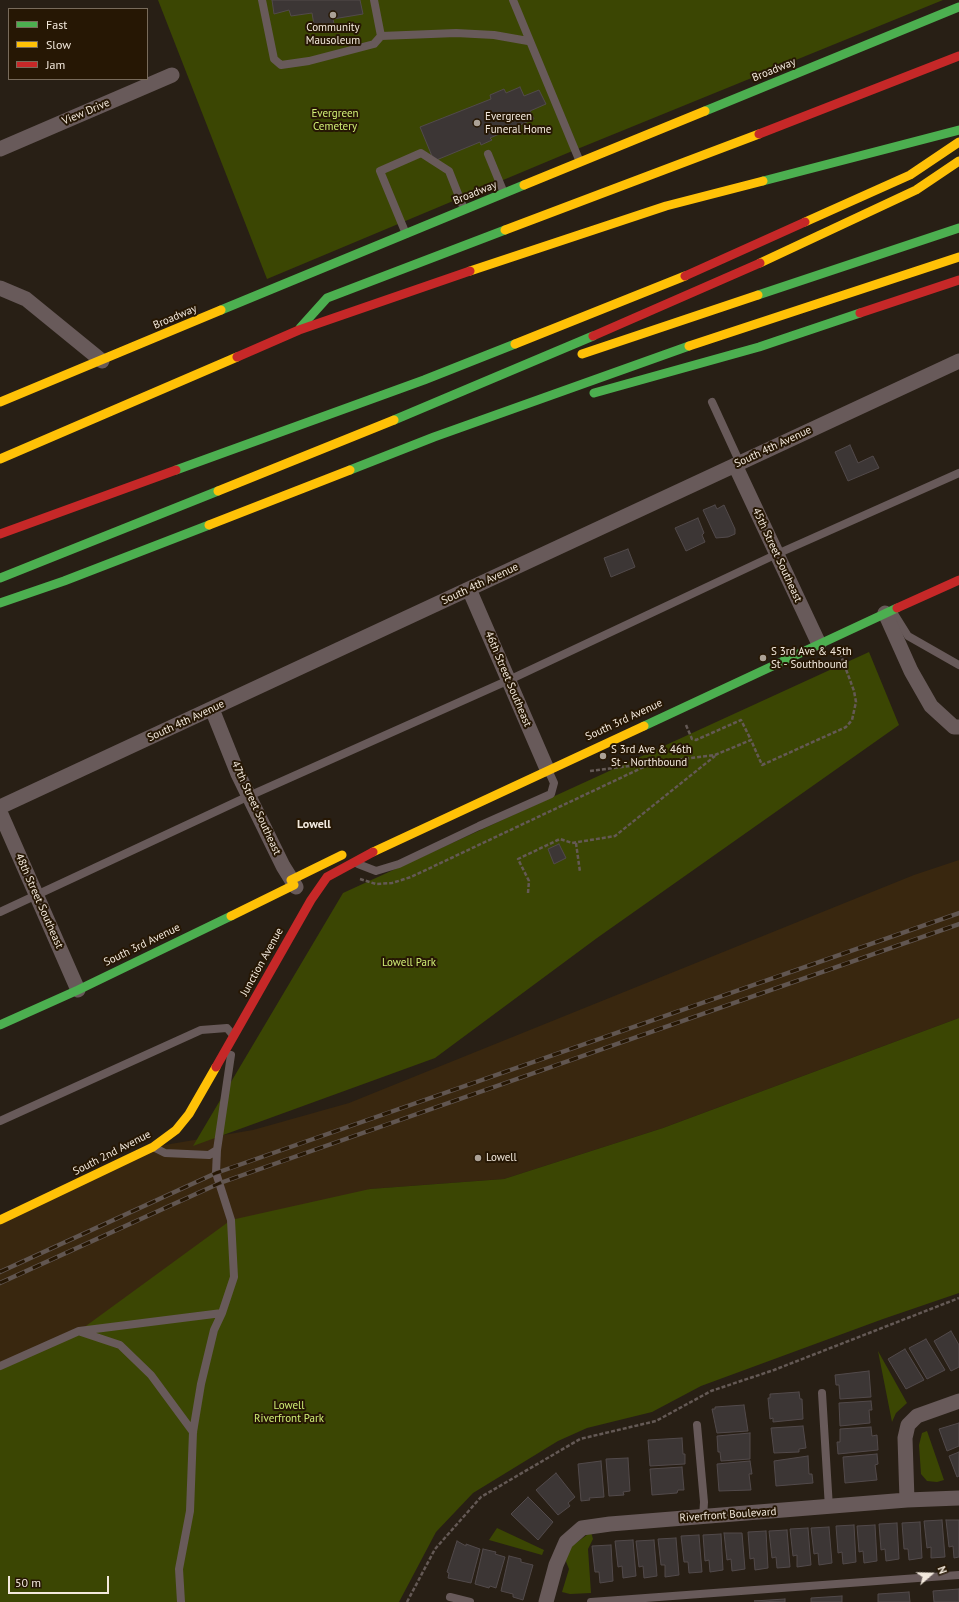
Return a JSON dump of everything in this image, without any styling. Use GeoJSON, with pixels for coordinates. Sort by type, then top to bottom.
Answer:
{"type":"FeatureCollection","features":[{"type":"Feature","properties":{"kind":"main road","name":"Broadway"},"geometry":{"type":"LineString","coordinates":[[0,402],[959,7]]}},
{"type":"Feature","properties":{"kind":"main road"},"geometry":{"type":"LineString","coordinates":[[299,330],[327,298],[884,87],[959,56]]}},
{"type":"Feature","properties":{"kind":"main road"},"geometry":{"type":"LineString","coordinates":[[0,459],[299,330],[551,243],[666,206],[929,136],[959,130]]}},
{"type":"Feature","properties":{"kind":"main road"},"geometry":{"type":"LineString","coordinates":[[0,534],[424,380],[679,279],[910,175],[959,142]]}},
{"type":"Feature","properties":{"kind":"main road"},"geometry":{"type":"LineString","coordinates":[[0,578],[450,398],[809,241],[916,190],[959,161]]}},
{"type":"Feature","properties":{"kind":"main road"},"geometry":{"type":"LineString","coordinates":[[570,358],[959,228]]}},
{"type":"Feature","properties":{"kind":"main road"},"geometry":{"type":"LineString","coordinates":[[0,604],[71,578],[434,437],[643,362],[959,257]]}},
{"type":"Feature","properties":{"kind":"main road"},"geometry":{"type":"LineString","coordinates":[[584,396],[759,347],[959,280]]}},
{"type":"Feature","properties":{"kind":"main road"},"geometry":{"type":"LineString","coordinates":[[450,398],[548,365]]}},
{"type":"Feature","properties":{"kind":"main road"},"geometry":{"type":"LineString","coordinates":[[434,437],[562,402]]}},
{"type":"Feature","properties":{"kind":"main road","name":"South 3rd Avenue"},"geometry":{"type":"LineString","coordinates":[[311,900],[327,877],[352,862],[548,769],[834,638],[888,611],[959,580]]}},
{"type":"Feature","properties":{"kind":"main road","name":"South 3rd Avenue"},"geometry":{"type":"LineString","coordinates":[[0,1025],[78,990],[292,883],[323,864],[355,850],[425,827]]}},
{"type":"Feature","properties":{"kind":"main road","name":"Junction Avenue"},"geometry":{"type":"LineString","coordinates":[[234,1036],[311,900]]}},
{"type":"Feature","properties":{"kind":"main road","name":"South 2nd Avenue"},"geometry":{"type":"LineString","coordinates":[[0,1220],[153,1147],[176,1130],[189,1114],[234,1036]]}},
{"type":"Feature","properties":{"kind":"street","name":"View Drive"},"geometry":{"type":"LineString","coordinates":[[0,149],[172,75]]}},
{"type":"Feature","properties":{"kind":"street"},"geometry":{"type":"LineString","coordinates":[[0,288],[26,299],[102,361]]}},
{"type":"Feature","properties":{"kind":"street","name":"South 4th Avenue"},"geometry":{"type":"LineString","coordinates":[[0,806],[212,709],[959,361]]}},
{"type":"Feature","properties":{"kind":"street","name":"45th Street Southeast"},"geometry":{"type":"LineString","coordinates":[[737,464],[819,644]]}},
{"type":"Feature","properties":{"kind":"street","name":"46th Street Southeast"},"geometry":{"type":"LineString","coordinates":[[469,589],[548,769]]}},
{"type":"Feature","properties":{"kind":"street"},"geometry":{"type":"LineString","coordinates":[[888,611],[911,671],[931,706],[954,727],[959,727]]}},
{"type":"Feature","properties":{"kind":"street","name":"47th Street Southeast"},"geometry":{"type":"LineString","coordinates":[[212,709],[249,796],[292,883],[311,900]]}},
{"type":"Feature","properties":{"kind":"street","name":"48th Street Southeast"},"geometry":{"type":"LineString","coordinates":[[0,812],[78,990]]}},
{"type":"Feature","properties":{"kind":"street"},"geometry":{"type":"LineString","coordinates":[[907,1500],[905,1438],[908,1425],[916,1416],[959,1401]]}},
{"type":"Feature","properties":{"kind":"street","name":"Riverfront Boulevard"},"geometry":{"type":"LineString","coordinates":[[546,1602],[556,1566],[566,1542],[582,1528],[610,1524],[830,1508],[907,1500],[959,1498]]}},
{"type":"Feature","properties":{"kind":"lane"},"geometry":{"type":"LineString","coordinates":[[262,0],[274,59],[281,65],[309,61],[374,44],[381,36],[456,33],[494,35],[528,41]]}},
{"type":"Feature","properties":{"kind":"lane"},"geometry":{"type":"LineString","coordinates":[[374,0],[381,36]]}},
{"type":"Feature","properties":{"kind":"lane"},"geometry":{"type":"LineString","coordinates":[[513,0],[528,41],[580,163]]}},
{"type":"Feature","properties":{"kind":"lane"},"geometry":{"type":"LineString","coordinates":[[406,234],[380,171],[420,153],[449,171],[464,210]]}},
{"type":"Feature","properties":{"kind":"lane"},"geometry":{"type":"LineString","coordinates":[[488,154],[505,194]]}},
{"type":"Feature","properties":{"kind":"lane"},"geometry":{"type":"LineString","coordinates":[[712,402],[737,464]]}},
{"type":"Feature","properties":{"kind":"lane"},"geometry":{"type":"LineString","coordinates":[[0,912],[249,796],[509,680],[777,554],[959,474]]}},
{"type":"Feature","properties":{"kind":"lane"},"geometry":{"type":"LineString","coordinates":[[888,611],[908,636],[959,665]]}},
{"type":"Feature","properties":{"kind":"lane"},"geometry":{"type":"LineString","coordinates":[[352,862],[376,870],[399,864],[478,826],[551,794],[554,783],[548,769]]}},
{"type":"Feature","properties":{"kind":"lane"},"geometry":{"type":"LineString","coordinates":[[0,1120],[202,1030],[227,1028],[234,1036],[216,1150],[216,1173],[231,1220],[234,1277],[222,1313],[214,1330],[202,1376],[193,1432],[190,1511],[179,1569],[181,1602]]}},
{"type":"Feature","properties":{"kind":"lane"},"geometry":{"type":"LineString","coordinates":[[153,1147],[165,1153],[209,1156],[216,1150]]}},
{"type":"Feature","properties":{"kind":"lane"},"geometry":{"type":"LineString","coordinates":[[0,1366],[79,1331],[222,1313]]}},
{"type":"Feature","properties":{"kind":"lane"},"geometry":{"type":"LineString","coordinates":[[79,1331],[120,1345],[151,1375],[193,1432]]}},
{"type":"Feature","properties":{"kind":"lane"},"geometry":{"type":"LineString","coordinates":[[822,1393],[830,1508]]}},
{"type":"Feature","properties":{"kind":"lane"},"geometry":{"type":"LineString","coordinates":[[698,1425],[704,1502],[703,1518]]}},
{"type":"Feature","properties":{"kind":"lane"},"geometry":{"type":"LineString","coordinates":[[592,1602],[959,1575]]}},
{"type":"Feature","properties":{"kind":"lane"},"geometry":{"type":"LineString","coordinates":[[450,1597],[470,1602]]}},
{"type":"Feature","properties":{"kind":"path"},"geometry":{"type":"LineString","coordinates":[[678,709],[692,739],[700,739],[741,720],[762,764],[846,727],[852,720],[856,702],[854,691],[834,638]]}},
{"type":"Feature","properties":{"kind":"path"},"geometry":{"type":"LineString","coordinates":[[586,772],[715,755],[751,740]]}},
{"type":"Feature","properties":{"kind":"path"},"geometry":{"type":"LineString","coordinates":[[528,893],[529,881],[518,860],[560,839],[576,843],[615,836],[715,755]]}},
{"type":"Feature","properties":{"kind":"path"},"geometry":{"type":"LineString","coordinates":[[335,872],[376,884],[392,883],[411,877],[653,763]]}},
{"type":"Feature","properties":{"kind":"path"},"geometry":{"type":"LineString","coordinates":[[576,843],[580,872]]}},
{"type":"Feature","properties":{"kind":"path"},"geometry":{"type":"LineString","coordinates":[[407,1602],[435,1549],[481,1497],[580,1439],[656,1421],[711,1391],[774,1370],[959,1298]]}},
{"type":"Feature","properties":{"kind":"shaded area"},"geometry":{"type":"Polygon","coordinates":[[[959,860],[959,1018],[663,1128],[504,1179],[370,1189],[79,1331],[0,1366],[0,1220],[153,1147],[253,1130],[349,1103],[914,875],[959,860]]]}},
{"type":"Feature","properties":{"kind":"green space","name":"Evergreen Cemetery"},"geometry":{"type":"Polygon","coordinates":[[[158,0],[943,0],[570,152],[267,279],[158,0]]]}},
{"type":"Feature","properties":{"kind":"green space","name":"Lowell Park"},"geometry":{"type":"Polygon","coordinates":[[[869,652],[899,725],[597,938],[435,1058],[193,1146],[343,893],[869,652]]]}},
{"type":"Feature","properties":{"kind":"green space","name":"Lowell Riverfront Park"},"geometry":{"type":"Polygon","coordinates":[[[959,1018],[959,1293],[883,1319],[701,1386],[652,1412],[587,1428],[558,1441],[473,1493],[436,1532],[399,1602],[0,1602],[0,1366],[79,1331],[231,1220],[370,1189],[504,1179],[663,1128],[959,1018]]]}},
{"type":"Feature","properties":{"kind":"green space"},"geometry":{"type":"Polygon","coordinates":[[[878,1351],[907,1403],[896,1413],[892,1422],[878,1351]]]}},
{"type":"Feature","properties":{"kind":"green space"},"geometry":{"type":"Polygon","coordinates":[[[927,1431],[944,1480],[937,1482],[927,1481],[921,1474],[919,1445],[922,1433],[927,1431]]]}},
{"type":"Feature","properties":{"kind":"green space"},"geometry":{"type":"Polygon","coordinates":[[[497,1528],[544,1550],[542,1555],[489,1540],[497,1528]]]}},
{"type":"Feature","properties":{"kind":"green space"},"geometry":{"type":"Polygon","coordinates":[[[591,1532],[593,1539],[588,1549],[591,1593],[570,1594],[562,1592],[569,1569],[565,1559],[569,1548],[591,1532]]]}},
{"type":"Feature","properties":{"kind":"building","name":"Community Mausoleum"},"geometry":{"type":"Polygon","coordinates":[[[272,0],[360,0],[363,14],[333,19],[335,29],[315,31],[312,13],[291,16],[289,10],[274,14],[272,0]]]}},
{"type":"Feature","properties":{"kind":"building","name":"Evergreen Funeral Home"},"geometry":{"type":"Polygon","coordinates":[[[520,87],[524,96],[539,90],[546,104],[530,111],[534,119],[490,138],[492,140],[481,145],[480,142],[434,161],[420,127],[491,99],[490,95],[504,89],[506,93],[520,87]]]}},
{"type":"Feature","properties":{"kind":"building"},"geometry":{"type":"Polygon","coordinates":[[[850,445],[858,463],[873,456],[879,468],[848,481],[835,452],[850,445]]]}},
{"type":"Feature","properties":{"kind":"building"},"geometry":{"type":"Polygon","coordinates":[[[715,505],[717,509],[724,505],[735,529],[735,534],[728,537],[716,538],[703,510],[715,505]]]}},
{"type":"Feature","properties":{"kind":"building"},"geometry":{"type":"Polygon","coordinates":[[[698,518],[704,533],[702,535],[705,542],[686,551],[675,528],[698,518]]]}},
{"type":"Feature","properties":{"kind":"building"},"geometry":{"type":"Polygon","coordinates":[[[628,549],[635,567],[611,577],[604,558],[628,549]]]}},
{"type":"Feature","properties":{"kind":"building"},"geometry":{"type":"Polygon","coordinates":[[[559,844],[566,858],[554,864],[548,849],[559,844]]]}},
{"type":"Feature","properties":{"kind":"building"},"geometry":{"type":"Polygon","coordinates":[[[951,1331],[959,1345],[959,1367],[951,1371],[934,1341],[951,1331]]]}},
{"type":"Feature","properties":{"kind":"building"},"geometry":{"type":"Polygon","coordinates":[[[926,1339],[945,1370],[927,1379],[909,1348],[926,1339]]]}},
{"type":"Feature","properties":{"kind":"building"},"geometry":{"type":"Polygon","coordinates":[[[905,1349],[924,1380],[906,1389],[888,1359],[905,1349]]]}},
{"type":"Feature","properties":{"kind":"building"},"geometry":{"type":"Polygon","coordinates":[[[869,1371],[871,1397],[840,1399],[839,1385],[836,1385],[835,1375],[869,1371]]]}},
{"type":"Feature","properties":{"kind":"building"},"geometry":{"type":"Polygon","coordinates":[[[799,1392],[800,1399],[802,1399],[803,1419],[773,1422],[773,1418],[770,1419],[768,1398],[770,1398],[770,1394],[799,1392]]]}},
{"type":"Feature","properties":{"kind":"building"},"geometry":{"type":"Polygon","coordinates":[[[871,1401],[872,1410],[869,1410],[870,1423],[840,1426],[839,1403],[871,1401]]]}},
{"type":"Feature","properties":{"kind":"building"},"geometry":{"type":"Polygon","coordinates":[[[744,1405],[748,1431],[717,1433],[712,1409],[715,1409],[715,1407],[744,1405]]]}},
{"type":"Feature","properties":{"kind":"building"},"geometry":{"type":"Polygon","coordinates":[[[959,1423],[959,1446],[947,1451],[939,1429],[959,1423]]]}},
{"type":"Feature","properties":{"kind":"building"},"geometry":{"type":"Polygon","coordinates":[[[803,1426],[806,1448],[799,1449],[799,1452],[774,1453],[771,1428],[803,1426]]]}},
{"type":"Feature","properties":{"kind":"building"},"geometry":{"type":"Polygon","coordinates":[[[871,1427],[872,1436],[877,1435],[878,1450],[838,1454],[837,1442],[840,1442],[840,1429],[871,1427]]]}},
{"type":"Feature","properties":{"kind":"building"},"geometry":{"type":"Polygon","coordinates":[[[750,1433],[750,1459],[721,1461],[720,1452],[718,1452],[717,1436],[750,1433]]]}},
{"type":"Feature","properties":{"kind":"building"},"geometry":{"type":"Polygon","coordinates":[[[682,1438],[685,1464],[650,1466],[648,1440],[682,1438]]]}},
{"type":"Feature","properties":{"kind":"building"},"geometry":{"type":"Polygon","coordinates":[[[959,1452],[959,1476],[957,1477],[949,1456],[959,1452]]]}},
{"type":"Feature","properties":{"kind":"building"},"geometry":{"type":"Polygon","coordinates":[[[877,1454],[878,1464],[875,1465],[877,1480],[845,1483],[843,1457],[877,1454]]]}},
{"type":"Feature","properties":{"kind":"building"},"geometry":{"type":"Polygon","coordinates":[[[808,1456],[809,1474],[812,1474],[813,1483],[776,1486],[774,1461],[808,1456]]]}},
{"type":"Feature","properties":{"kind":"building"},"geometry":{"type":"Polygon","coordinates":[[[628,1458],[630,1491],[623,1492],[624,1495],[609,1496],[606,1459],[628,1458]]]}},
{"type":"Feature","properties":{"kind":"building"},"geometry":{"type":"Polygon","coordinates":[[[601,1461],[604,1497],[589,1498],[590,1500],[581,1501],[578,1464],[601,1461]]]}},
{"type":"Feature","properties":{"kind":"building"},"geometry":{"type":"Polygon","coordinates":[[[750,1461],[752,1474],[749,1474],[751,1490],[719,1491],[717,1464],[750,1461]]]}},
{"type":"Feature","properties":{"kind":"building"},"geometry":{"type":"Polygon","coordinates":[[[682,1467],[684,1490],[678,1490],[677,1493],[652,1495],[650,1469],[682,1467]]]}},
{"type":"Feature","properties":{"kind":"building"},"geometry":{"type":"Polygon","coordinates":[[[556,1473],[575,1497],[568,1503],[570,1506],[558,1515],[536,1490],[556,1473]]]}},
{"type":"Feature","properties":{"kind":"building"},"geometry":{"type":"Polygon","coordinates":[[[528,1497],[553,1522],[538,1540],[511,1514],[528,1497]]]}},
{"type":"Feature","properties":{"kind":"building"},"geometry":{"type":"Polygon","coordinates":[[[942,1520],[945,1557],[931,1558],[931,1547],[927,1548],[924,1521],[942,1520]]]}},
{"type":"Feature","properties":{"kind":"building"},"geometry":{"type":"Polygon","coordinates":[[[946,1520],[959,1520],[959,1557],[954,1558],[953,1546],[949,1547],[946,1520]]]}},
{"type":"Feature","properties":{"kind":"building"},"geometry":{"type":"Polygon","coordinates":[[[920,1522],[922,1558],[909,1560],[908,1549],[904,1549],[902,1523],[920,1522]]]}},
{"type":"Feature","properties":{"kind":"building"},"geometry":{"type":"Polygon","coordinates":[[[897,1523],[899,1559],[886,1561],[885,1549],[881,1550],[879,1524],[897,1523]]]}},
{"type":"Feature","properties":{"kind":"building"},"geometry":{"type":"Polygon","coordinates":[[[854,1525],[856,1562],[843,1564],[842,1552],[838,1553],[836,1526],[854,1525]]]}},
{"type":"Feature","properties":{"kind":"building"},"geometry":{"type":"Polygon","coordinates":[[[875,1525],[877,1561],[864,1563],[863,1551],[859,1552],[857,1526],[875,1525]]]}},
{"type":"Feature","properties":{"kind":"building"},"geometry":{"type":"Polygon","coordinates":[[[829,1527],[832,1563],[819,1565],[818,1553],[814,1554],[811,1528],[829,1527]]]}},
{"type":"Feature","properties":{"kind":"building"},"geometry":{"type":"Polygon","coordinates":[[[808,1528],[811,1565],[797,1567],[797,1555],[793,1556],[790,1529],[808,1528]]]}},
{"type":"Feature","properties":{"kind":"building"},"geometry":{"type":"Polygon","coordinates":[[[787,1530],[790,1567],[777,1568],[776,1557],[772,1558],[769,1531],[787,1530]]]}},
{"type":"Feature","properties":{"kind":"building"},"geometry":{"type":"Polygon","coordinates":[[[766,1531],[768,1568],[755,1570],[754,1558],[750,1559],[748,1532],[766,1531]]]}},
{"type":"Feature","properties":{"kind":"building"},"geometry":{"type":"Polygon","coordinates":[[[724,1533],[742,1533],[745,1569],[732,1571],[731,1559],[727,1560],[724,1533]]]}},
{"type":"Feature","properties":{"kind":"building"},"geometry":{"type":"Polygon","coordinates":[[[721,1534],[723,1570],[710,1572],[709,1560],[705,1561],[703,1535],[721,1534]]]}},
{"type":"Feature","properties":{"kind":"building"},"geometry":{"type":"Polygon","coordinates":[[[699,1535],[702,1572],[689,1573],[688,1562],[684,1562],[681,1536],[699,1535]]]}},
{"type":"Feature","properties":{"kind":"building"},"geometry":{"type":"Polygon","coordinates":[[[676,1538],[679,1575],[665,1577],[665,1565],[661,1565],[658,1539],[676,1538]]]}},
{"type":"Feature","properties":{"kind":"building"},"geometry":{"type":"Polygon","coordinates":[[[633,1540],[636,1576],[623,1578],[622,1566],[618,1567],[615,1541],[633,1540]]]}},
{"type":"Feature","properties":{"kind":"building"},"geometry":{"type":"Polygon","coordinates":[[[654,1540],[657,1576],[644,1578],[643,1566],[639,1567],[636,1541],[654,1540]]]}},
{"type":"Feature","properties":{"kind":"building"},"geometry":{"type":"Polygon","coordinates":[[[457,1541],[466,1546],[466,1544],[480,1549],[471,1583],[448,1578],[449,1573],[447,1572],[457,1541]]]}},
{"type":"Feature","properties":{"kind":"building"},"geometry":{"type":"Polygon","coordinates":[[[611,1545],[613,1581],[600,1583],[599,1572],[595,1572],[592,1546],[611,1545]]]}},
{"type":"Feature","properties":{"kind":"building"},"geometry":{"type":"Polygon","coordinates":[[[483,1549],[496,1552],[495,1554],[505,1557],[496,1588],[490,1586],[489,1588],[475,1584],[483,1549]]]}},
{"type":"Feature","properties":{"kind":"building"},"geometry":{"type":"Polygon","coordinates":[[[509,1556],[521,1559],[521,1562],[533,1565],[523,1600],[513,1597],[513,1594],[501,1591],[509,1556]]]}},
{"type":"Feature","properties":{"kind":"building"},"geometry":{"type":"Polygon","coordinates":[[[959,1589],[959,1602],[934,1602],[933,1591],[959,1589]]]}},
{"type":"Feature","properties":{"kind":"building"},"geometry":{"type":"Polygon","coordinates":[[[909,1592],[910,1602],[878,1602],[878,1594],[909,1592]]]}},
{"type":"Feature","properties":{"kind":"building"},"geometry":{"type":"Polygon","coordinates":[[[842,1596],[842,1602],[811,1602],[811,1598],[842,1596]]]}},
{"type":"Feature","properties":{"kind":"building"},"geometry":{"type":"Polygon","coordinates":[[[785,1599],[785,1602],[754,1601],[785,1599]]]}},
{"type":"Feature","properties":{"kind":"railway"},"geometry":{"type":"LineString","coordinates":[[0,1272],[216,1173],[959,913]]}},
{"type":"Feature","properties":{"kind":"railway"},"geometry":{"type":"LineString","coordinates":[[0,1283],[220,1183],[959,924]]}},
{"type":"Feature","properties":{"kind":"traffic: fast"},"geometry":{"type":"LineString","coordinates":[[705,111],[959,7]]}},
{"type":"Feature","properties":{"kind":"traffic: fast"},"geometry":{"type":"LineString","coordinates":[[763,181],[959,130]]}},
{"type":"Feature","properties":{"kind":"traffic: fast"},"geometry":{"type":"LineString","coordinates":[[221,310],[524,185]]}},
{"type":"Feature","properties":{"kind":"traffic: fast"},"geometry":{"type":"LineString","coordinates":[[758,295],[959,228]]}},
{"type":"Feature","properties":{"kind":"traffic: fast"},"geometry":{"type":"LineString","coordinates":[[300,328],[327,298],[505,230]]}},
{"type":"Feature","properties":{"kind":"traffic: fast"},"geometry":{"type":"LineString","coordinates":[[594,393],[759,347],[860,313]]}},
{"type":"Feature","properties":{"kind":"traffic: fast"},"geometry":{"type":"LineString","coordinates":[[394,420],[593,336]]}},
{"type":"Feature","properties":{"kind":"traffic: fast"},"geometry":{"type":"LineString","coordinates":[[176,470],[424,380],[515,344]]}},
{"type":"Feature","properties":{"kind":"traffic: fast"},"geometry":{"type":"LineString","coordinates":[[350,470],[434,437],[689,346]]}},
{"type":"Feature","properties":{"kind":"traffic: fast"},"geometry":{"type":"LineString","coordinates":[[0,578],[218,491]]}},
{"type":"Feature","properties":{"kind":"traffic: fast"},"geometry":{"type":"LineString","coordinates":[[0,603],[64,581],[209,525]]}},
{"type":"Feature","properties":{"kind":"traffic: fast"},"geometry":{"type":"LineString","coordinates":[[644,726],[897,608]]}},
{"type":"Feature","properties":{"kind":"traffic: fast"},"geometry":{"type":"LineString","coordinates":[[0,1025],[78,990],[231,916]]}},
{"type":"Feature","properties":{"kind":"traffic: slow"},"geometry":{"type":"LineString","coordinates":[[524,185],[705,111]]}},
{"type":"Feature","properties":{"kind":"traffic: slow"},"geometry":{"type":"LineString","coordinates":[[505,230],[759,134]]}},
{"type":"Feature","properties":{"kind":"traffic: slow"},"geometry":{"type":"LineString","coordinates":[[805,222],[910,175],[959,142]]}},
{"type":"Feature","properties":{"kind":"traffic: slow"},"geometry":{"type":"LineString","coordinates":[[760,263],[916,190],[959,161]]}},
{"type":"Feature","properties":{"kind":"traffic: slow"},"geometry":{"type":"LineString","coordinates":[[470,271],[666,206],[763,181]]}},
{"type":"Feature","properties":{"kind":"traffic: slow"},"geometry":{"type":"LineString","coordinates":[[689,346],[959,257]]}},
{"type":"Feature","properties":{"kind":"traffic: slow"},"geometry":{"type":"LineString","coordinates":[[515,344],[685,276]]}},
{"type":"Feature","properties":{"kind":"traffic: slow"},"geometry":{"type":"LineString","coordinates":[[582,354],[758,295]]}},
{"type":"Feature","properties":{"kind":"traffic: slow"},"geometry":{"type":"LineString","coordinates":[[0,402],[221,310]]}},
{"type":"Feature","properties":{"kind":"traffic: slow"},"geometry":{"type":"LineString","coordinates":[[0,459],[237,357]]}},
{"type":"Feature","properties":{"kind":"traffic: slow"},"geometry":{"type":"LineString","coordinates":[[218,491],[394,420]]}},
{"type":"Feature","properties":{"kind":"traffic: slow"},"geometry":{"type":"LineString","coordinates":[[209,525],[350,470]]}},
{"type":"Feature","properties":{"kind":"traffic: slow"},"geometry":{"type":"LineString","coordinates":[[373,852],[644,726]]}},
{"type":"Feature","properties":{"kind":"traffic: slow"},"geometry":{"type":"LineString","coordinates":[[291,880],[342,855]]}},
{"type":"Feature","properties":{"kind":"traffic: slow"},"geometry":{"type":"LineString","coordinates":[[231,916],[294,885]]}},
{"type":"Feature","properties":{"kind":"traffic: slow"},"geometry":{"type":"LineString","coordinates":[[0,1220],[153,1147],[176,1130],[189,1114],[216,1067]]}},
{"type":"Feature","properties":{"kind":"traffic: jam"},"geometry":{"type":"LineString","coordinates":[[759,134],[959,56]]}},
{"type":"Feature","properties":{"kind":"traffic: jam"},"geometry":{"type":"LineString","coordinates":[[685,276],[805,222]]}},
{"type":"Feature","properties":{"kind":"traffic: jam"},"geometry":{"type":"LineString","coordinates":[[593,336],[760,263]]}},
{"type":"Feature","properties":{"kind":"traffic: jam"},"geometry":{"type":"LineString","coordinates":[[237,357],[299,330],[470,271]]}},
{"type":"Feature","properties":{"kind":"traffic: jam"},"geometry":{"type":"LineString","coordinates":[[860,313],[959,280]]}},
{"type":"Feature","properties":{"kind":"traffic: jam"},"geometry":{"type":"LineString","coordinates":[[0,534],[176,470]]}},
{"type":"Feature","properties":{"kind":"traffic: jam"},"geometry":{"type":"LineString","coordinates":[[897,608],[959,580]]}},
{"type":"Feature","properties":{"kind":"traffic: jam"},"geometry":{"type":"LineString","coordinates":[[216,1067],[311,900],[327,877],[373,852]]}},
{"type":"Feature","properties":{"kind":"place","name":"Community Mausoleum"},"geometry":{"type":"Point","coordinates":[333,15]}},
{"type":"Feature","properties":{"kind":"place","name":"Evergreen Funeral Home"},"geometry":{"type":"Point","coordinates":[477,123]}},
{"type":"Feature","properties":{"kind":"place","name":"S 3rd Ave & 45th St - Southbound"},"geometry":{"type":"Point","coordinates":[763,658]}},
{"type":"Feature","properties":{"kind":"place","name":"S 3rd Ave & 46th St - Northbound"},"geometry":{"type":"Point","coordinates":[603,756]}},
{"type":"Feature","properties":{"kind":"place","name":"Lowell"},"geometry":{"type":"Point","coordinates":[478,1158]}},
{"type":"Feature","properties":{"kind":"district","name":"Lowell"},"geometry":{"type":"Point","coordinates":[314,825]}}]}
